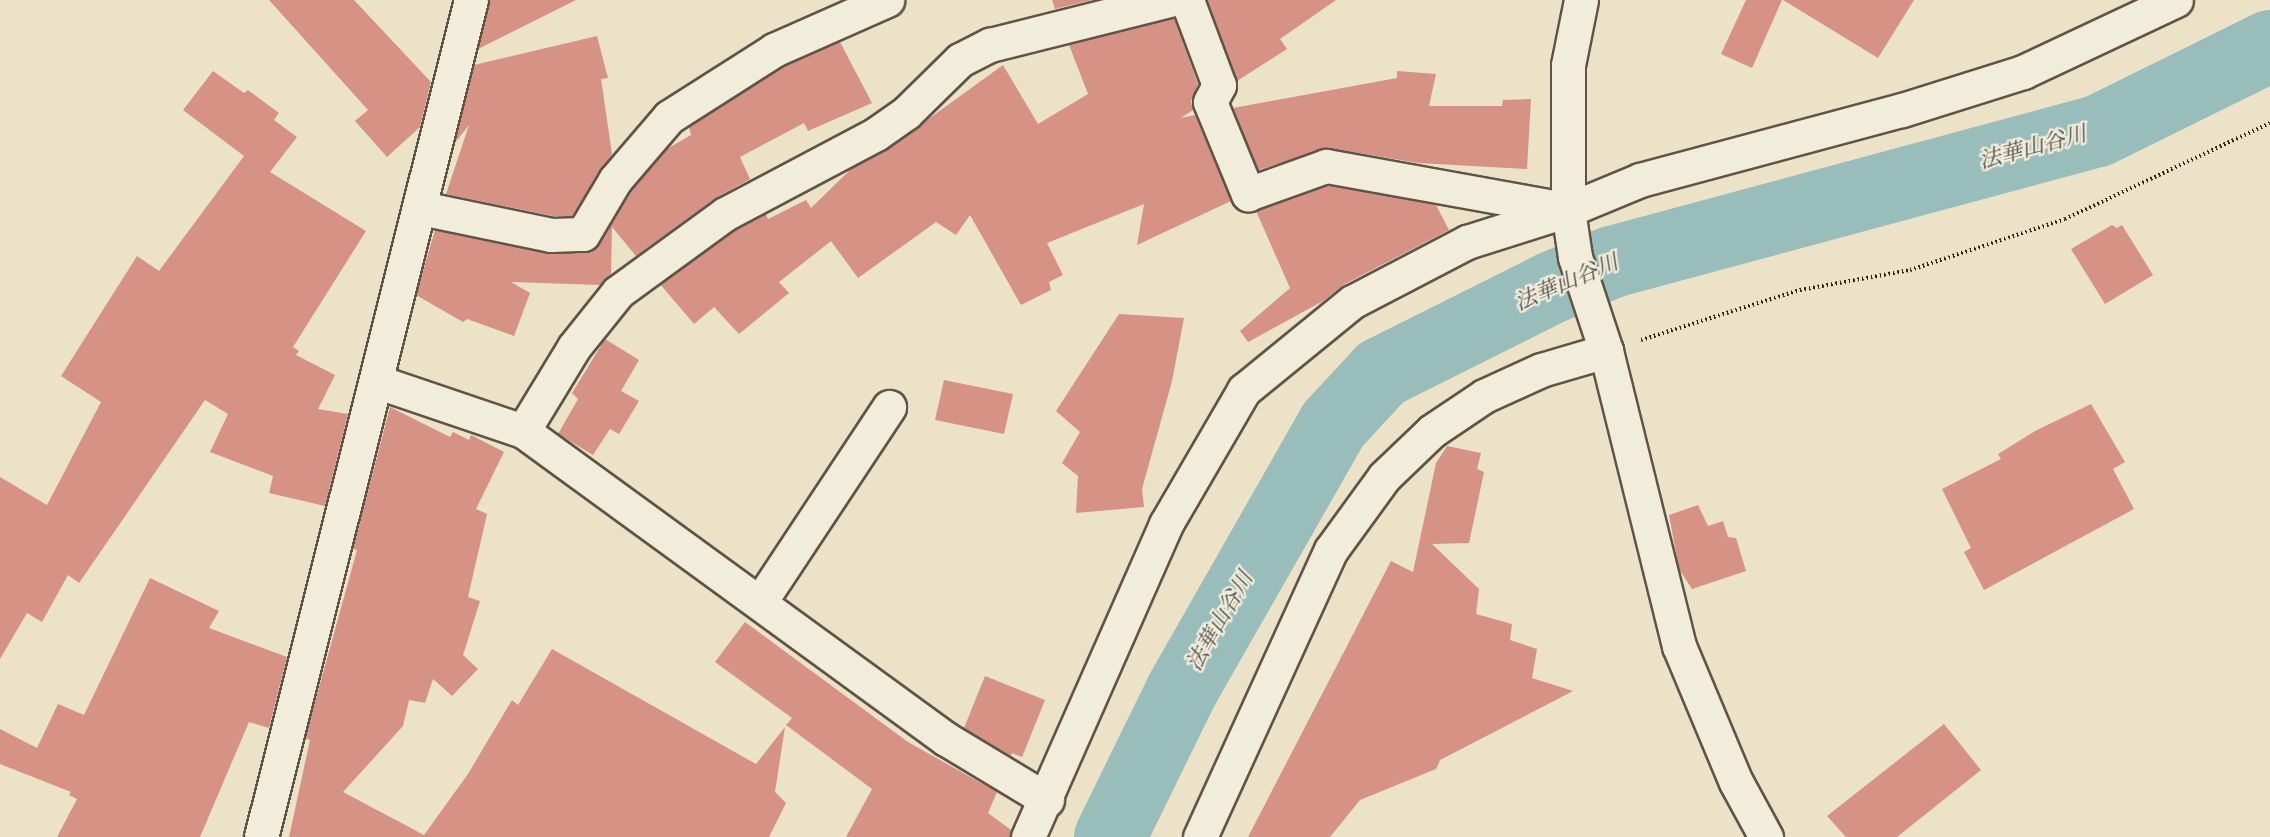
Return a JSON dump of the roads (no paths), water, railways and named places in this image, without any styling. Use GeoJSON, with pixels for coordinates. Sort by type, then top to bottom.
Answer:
{"type":"FeatureCollection","features":[{"type":"Feature","properties":{"kind":"street"},"geometry":{"type":"LineString","coordinates":[[261,837],[378,382],[471,0]]}},
{"type":"Feature","properties":{"kind":"street"},"geometry":{"type":"LineString","coordinates":[[421,208],[551,235],[583,234],[615,180],[669,117],[774,50],[887,0]]}},
{"type":"Feature","properties":{"kind":"street"},"geometry":{"type":"LineString","coordinates":[[523,431],[574,347],[618,292],[725,213],[876,134],[906,113],[960,60],[990,45],[1169,0]]}},
{"type":"Feature","properties":{"kind":"street"},"geometry":{"type":"LineString","coordinates":[[1187,0],[1219,85],[1210,102],[1248,194],[1326,166],[1568,210]]}},
{"type":"Feature","properties":{"kind":"street"},"geometry":{"type":"LineString","coordinates":[[1581,0],[1568,65],[1568,210],[1575,257],[1606,351],[1679,646],[1736,782],[1766,837]]}},
{"type":"Feature","properties":{"kind":"street"},"geometry":{"type":"LineString","coordinates":[[1028,837],[1047,800],[1166,524],[1244,390],[1352,302],[1467,242],[1568,210],[1640,180],[1902,110],[2023,72],[2176,0]]}},
{"type":"Feature","properties":{"kind":"street"},"geometry":{"type":"LineString","coordinates":[[1200,837],[1331,550],[1384,477],[1432,431],[1484,396],[1541,370],[1606,351]]}},
{"type":"Feature","properties":{"kind":"street"},"geometry":{"type":"LineString","coordinates":[[378,382],[523,431],[946,739],[1047,800]]}},
{"type":"Feature","properties":{"kind":"street"},"geometry":{"type":"LineString","coordinates":[[760,602],[889,407]]}},
{"type":"Feature","properties":{"kind":"waterway","name":"法華山谷川"},"geometry":{"type":"LineString","coordinates":[[1110,837],[1182,690],[1334,424],[1381,373],[1553,287],[1612,262],[2098,131],[2270,46]]}}]}
